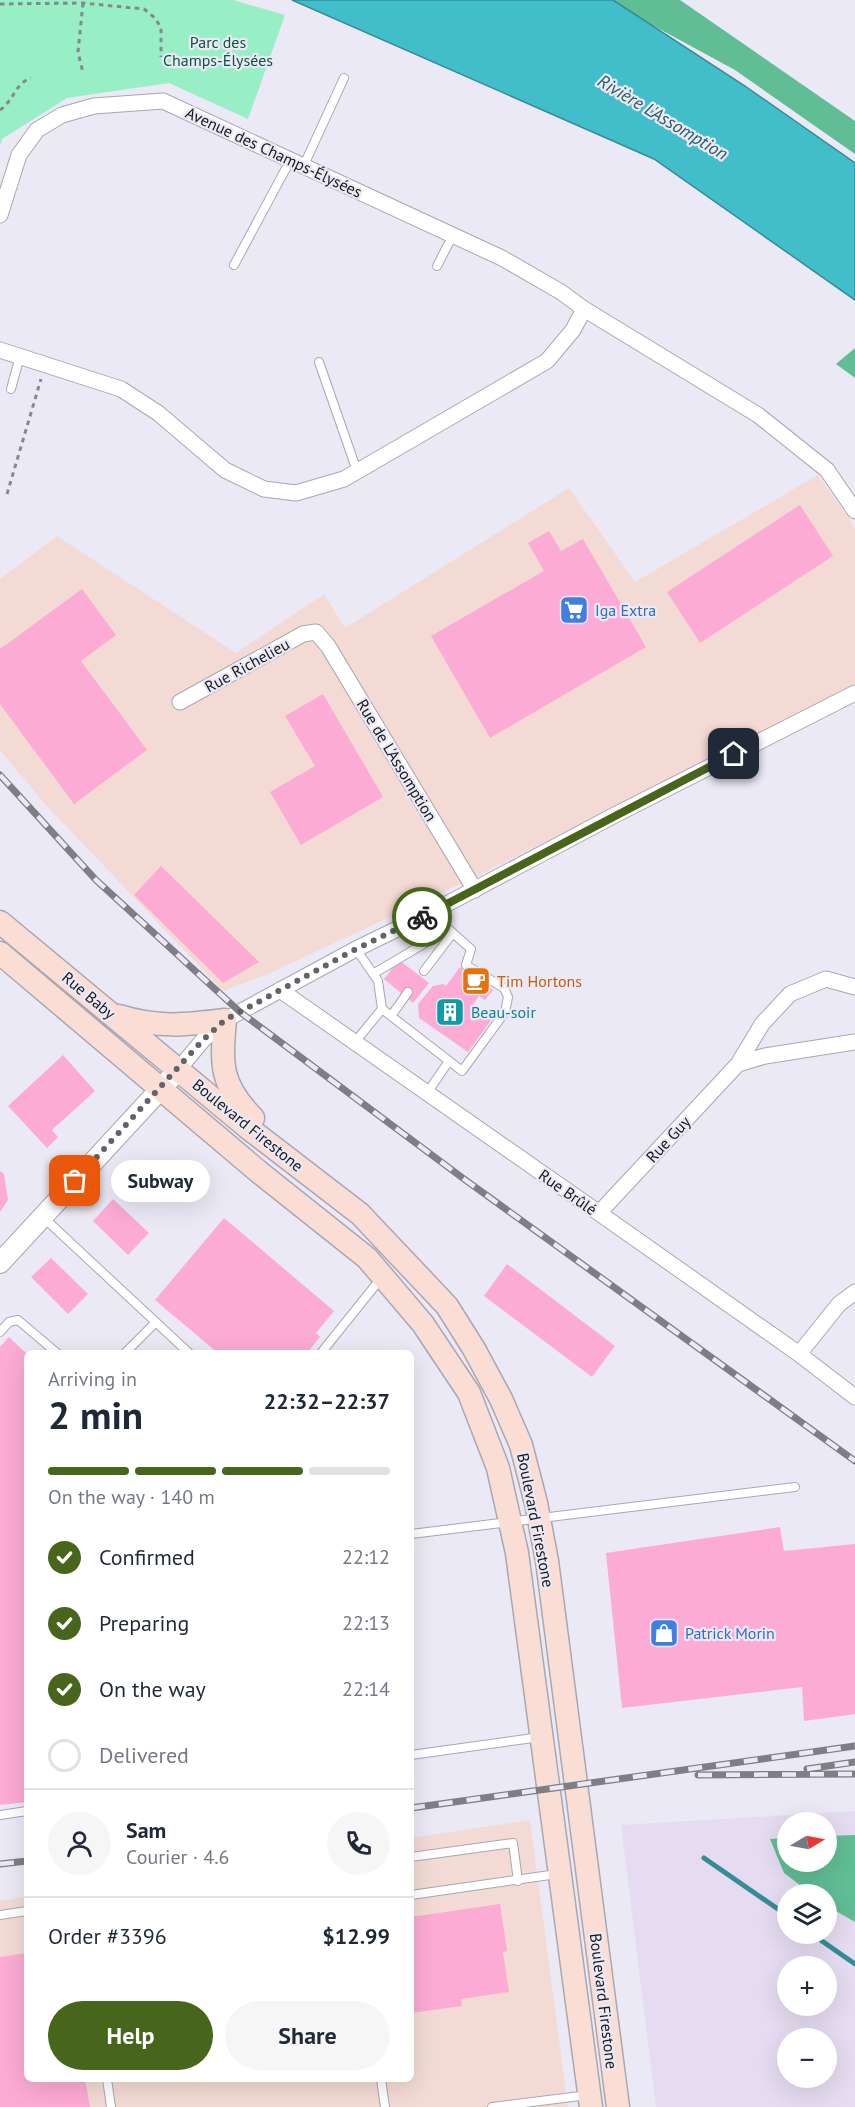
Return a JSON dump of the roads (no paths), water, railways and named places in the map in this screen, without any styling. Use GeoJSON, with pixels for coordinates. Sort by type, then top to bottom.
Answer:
{"type":"FeatureCollection","features":[{"type":"Feature","properties":{"kind":"main road","name":"Rue Baby"},"geometry":{"type":"LineString","coordinates":[[0,921],[178,1070]]}},
{"type":"Feature","properties":{"kind":"main road","name":"Rue Baby"},"geometry":{"type":"LineString","coordinates":[[0,953],[160,1089]]}},
{"type":"Feature","properties":{"kind":"main road"},"geometry":{"type":"LineString","coordinates":[[112,1014],[141,1023],[158,1025],[225,1020],[222,1047],[223,1066],[231,1092],[311,1176]]}},
{"type":"Feature","properties":{"kind":"main road","name":"Boulevard Firestone"},"geometry":{"type":"LineString","coordinates":[[178,1070],[247,1127],[360,1214],[447,1306],[474,1348],[501,1398],[521,1445],[547,1561],[618,2107]]}},
{"type":"Feature","properties":{"kind":"main road","name":"Boulevard Firestone"},"geometry":{"type":"LineString","coordinates":[[160,1089],[259,1172],[368,1258],[423,1324],[469,1393],[498,1468],[517,1553],[590,2101]]}},
{"type":"Feature","properties":{"kind":"street","name":"Avenue des Champs-Élysées"},"geometry":{"type":"LineString","coordinates":[[0,215],[19,154],[37,130],[63,115],[94,106],[163,101],[502,258],[561,292],[584,309],[758,415],[827,470],[855,511]]}},
{"type":"Feature","properties":{"kind":"street"},"geometry":{"type":"LineString","coordinates":[[0,350],[121,389],[159,413],[225,471],[264,489],[296,493],[344,479],[547,361],[573,330],[584,309]]}},
{"type":"Feature","properties":{"kind":"street","name":"Rue Richelieu"},"geometry":{"type":"LineString","coordinates":[[180,702],[303,634],[316,632]]}},
{"type":"Feature","properties":{"kind":"street","name":"Rue de L'Assomption"},"geometry":{"type":"LineString","coordinates":[[316,632],[328,645],[475,890]]}},
{"type":"Feature","properties":{"kind":"street"},"geometry":{"type":"LineString","coordinates":[[0,1263],[203,1040],[225,1020],[356,949],[475,890],[613,816],[855,693]]}},
{"type":"Feature","properties":{"kind":"street","name":"Rue Guy"},"geometry":{"type":"LineString","coordinates":[[599,1213],[738,1064],[762,1024],[790,994],[826,979],[855,987]]}},
{"type":"Feature","properties":{"kind":"street","name":"Rue Brûlé"},"geometry":{"type":"LineString","coordinates":[[280,990],[799,1354],[855,1397]]}},
{"type":"Feature","properties":{"kind":"street"},"geometry":{"type":"LineString","coordinates":[[738,1064],[765,1056],[855,1042]]}},
{"type":"Feature","properties":{"kind":"street"},"geometry":{"type":"LineString","coordinates":[[799,1354],[839,1304],[855,1292]]}},
{"type":"Feature","properties":{"kind":"lane"},"geometry":{"type":"LineString","coordinates":[[234,265],[298,162],[344,78]]}},
{"type":"Feature","properties":{"kind":"lane"},"geometry":{"type":"LineString","coordinates":[[437,266],[453,235]]}},
{"type":"Feature","properties":{"kind":"lane"},"geometry":{"type":"LineString","coordinates":[[11,389],[20,356]]}},
{"type":"Feature","properties":{"kind":"lane"},"geometry":{"type":"LineString","coordinates":[[319,362],[357,471]]}},
{"type":"Feature","properties":{"kind":"lane"},"geometry":{"type":"LineString","coordinates":[[356,949],[378,981],[382,1009],[462,1071],[505,1012],[508,997],[504,988],[466,965],[471,950],[430,913]]}},
{"type":"Feature","properties":{"kind":"lane"},"geometry":{"type":"LineString","coordinates":[[424,971],[450,932]]}},
{"type":"Feature","properties":{"kind":"lane"},"geometry":{"type":"LineString","coordinates":[[373,974],[450,932]]}},
{"type":"Feature","properties":{"kind":"lane"},"geometry":{"type":"LineString","coordinates":[[391,1016],[408,992]]}},
{"type":"Feature","properties":{"kind":"lane"},"geometry":{"type":"LineString","coordinates":[[354,1042],[382,1009]]}},
{"type":"Feature","properties":{"kind":"lane"},"geometry":{"type":"LineString","coordinates":[[427,1093],[449,1060]]}},
{"type":"Feature","properties":{"kind":"lane"},"geometry":{"type":"LineString","coordinates":[[43,1217],[186,1350]]}},
{"type":"Feature","properties":{"kind":"lane"},"geometry":{"type":"LineString","coordinates":[[323,1350],[382,1276]]}},
{"type":"Feature","properties":{"kind":"lane"},"geometry":{"type":"LineString","coordinates":[[0,1332],[9,1322],[18,1320],[53,1350]]}},
{"type":"Feature","properties":{"kind":"lane"},"geometry":{"type":"LineString","coordinates":[[128,1350],[156,1322]]}},
{"type":"Feature","properties":{"kind":"lane"},"geometry":{"type":"LineString","coordinates":[[414,1534],[795,1487]]}},
{"type":"Feature","properties":{"kind":"lane"},"geometry":{"type":"LineString","coordinates":[[414,1755],[542,1736]]}},
{"type":"Feature","properties":{"kind":"lane"},"geometry":{"type":"LineString","coordinates":[[0,1815],[24,1811]]}},
{"type":"Feature","properties":{"kind":"lane"},"geometry":{"type":"LineString","coordinates":[[414,1857],[513,1843],[518,1881]]}},
{"type":"Feature","properties":{"kind":"lane"},"geometry":{"type":"LineString","coordinates":[[414,1895],[561,1874]]}},
{"type":"Feature","properties":{"kind":"lane"},"geometry":{"type":"LineString","coordinates":[[0,1915],[24,1911]]}},
{"type":"Feature","properties":{"kind":"lane"},"geometry":{"type":"LineString","coordinates":[[107,2082],[111,2107]]}},
{"type":"Feature","properties":{"kind":"lane"},"geometry":{"type":"LineString","coordinates":[[381,2082],[385,2107]]}},
{"type":"Feature","properties":{"kind":"lane"},"geometry":{"type":"LineString","coordinates":[[492,2107],[590,2101]]}},
{"type":"Feature","properties":{"kind":"water","name":"Rivière L'Assomption"},"geometry":{"type":"Polygon","coordinates":[[[292,0],[613,0],[745,86],[855,163],[855,300],[654,159],[292,0]]]}},
{"type":"Feature","properties":{"kind":"waterway"},"geometry":{"type":"LineString","coordinates":[[704,1858],[777,1908]]}},
{"type":"Feature","properties":{"kind":"waterway"},"geometry":{"type":"LineString","coordinates":[[826,1944],[855,1964]]}},
{"type":"Feature","properties":{"kind":"railway"},"geometry":{"type":"LineString","coordinates":[[0,775],[96,880],[240,1012],[464,1179],[855,1461]]}},
{"type":"Feature","properties":{"kind":"railway"},"geometry":{"type":"LineString","coordinates":[[414,1808],[855,1746]]}},
{"type":"Feature","properties":{"kind":"railway"},"geometry":{"type":"LineString","coordinates":[[807,1769],[855,1762]]}},
{"type":"Feature","properties":{"kind":"railway"},"geometry":{"type":"LineString","coordinates":[[698,1775],[855,1774]]}},
{"type":"Feature","properties":{"kind":"railway"},"geometry":{"type":"LineString","coordinates":[[0,1864],[24,1861]]}},
{"type":"Feature","properties":{"kind":"place","name":"Iga Extra"},"geometry":{"type":"Point","coordinates":[574,610]}},
{"type":"Feature","properties":{"kind":"place","name":"Tim Hortons"},"geometry":{"type":"Point","coordinates":[476,981]}},
{"type":"Feature","properties":{"kind":"place","name":"Beau-soir"},"geometry":{"type":"Point","coordinates":[450,1012]}},
{"type":"Feature","properties":{"kind":"place","name":"Subway"},"geometry":{"type":"Point","coordinates":[75,1181]}},
{"type":"Feature","properties":{"kind":"place","name":"Patrick Morin"},"geometry":{"type":"Point","coordinates":[664,1633]}},
{"type":"Feature","properties":{"kind":"park label","name":"Parc des Champs-Élysées"},"geometry":{"type":"Point","coordinates":[218,51]}}]}
